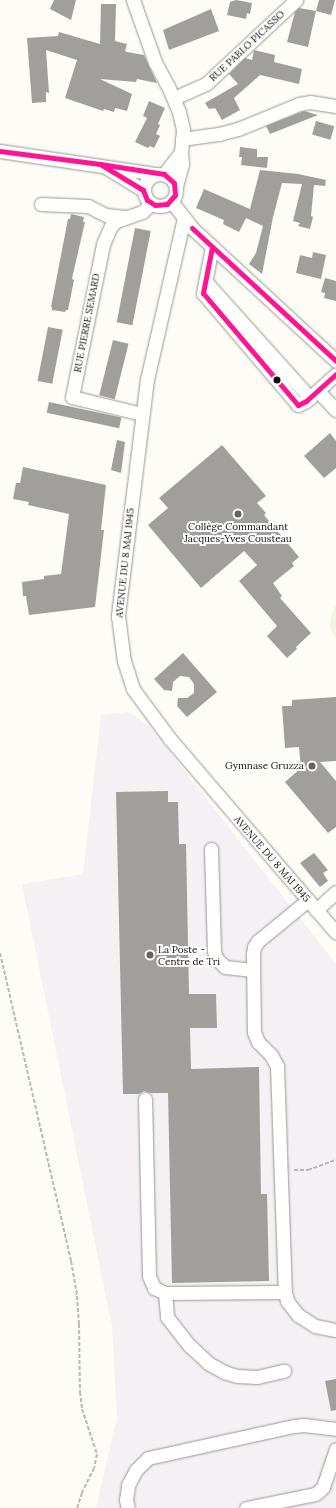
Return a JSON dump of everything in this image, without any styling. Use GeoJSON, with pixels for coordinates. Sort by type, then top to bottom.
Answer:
{"type":"FeatureCollection","features":[{"type":"Feature","properties":{"kind":"street"},"geometry":{"type":"LineString","coordinates":[[100,164],[143,190],[147,200],[151,204],[164,206],[171,201],[175,195],[182,164],[183,130],[174,98],[155,62],[133,0]]}},
{"type":"Feature","properties":{"kind":"street","name":"RUE PABLO PICASSO"},"geometry":{"type":"LineString","coordinates":[[174,98],[207,83],[296,0]]}},
{"type":"Feature","properties":{"kind":"street"},"geometry":{"type":"LineString","coordinates":[[143,190],[146,182],[160,174],[182,146],[238,129],[299,104],[310,102],[336,106]]}},
{"type":"Feature","properties":{"kind":"street"},"geometry":{"type":"LineString","coordinates":[[0,151],[100,164],[160,174],[172,179],[176,187]]}},
{"type":"Feature","properties":{"kind":"street"},"geometry":{"type":"LineString","coordinates":[[171,201],[184,218],[212,247],[336,361]]}},
{"type":"Feature","properties":{"kind":"street"},"geometry":{"type":"LineString","coordinates":[[41,204],[88,206],[106,215],[127,217]]}},
{"type":"Feature","properties":{"kind":"street","name":"RUE PIERRE SEMARD"},"geometry":{"type":"LineString","coordinates":[[142,414],[72,397],[103,244],[111,226],[116,221],[142,212],[151,204]]}},
{"type":"Feature","properties":{"kind":"street","name":"AVENUE DU 8 MAI 1945"},"geometry":{"type":"LineString","coordinates":[[184,218],[147,379],[142,414],[118,616],[124,661],[133,689],[170,739],[336,933]]}},
{"type":"Feature","properties":{"kind":"street"},"geometry":{"type":"LineString","coordinates":[[212,247],[203,293],[298,404],[314,394],[336,374]]}},
{"type":"Feature","properties":{"kind":"street"},"geometry":{"type":"LineString","coordinates":[[314,394],[336,410]]}},
{"type":"Feature","properties":{"kind":"street"},"geometry":{"type":"LineString","coordinates":[[211,849],[214,951],[216,958],[225,967],[253,970]]}},
{"type":"Feature","properties":{"kind":"street"},"geometry":{"type":"LineString","coordinates":[[336,892],[312,905],[258,941],[252,954],[255,1037],[275,1060],[277,1066],[285,1292],[290,1306],[298,1315],[315,1326],[336,1330]]}},
{"type":"Feature","properties":{"kind":"street"},"geometry":{"type":"LineString","coordinates":[[145,1099],[149,1276],[154,1288],[165,1293],[285,1292]]}},
{"type":"Feature","properties":{"kind":"street"},"geometry":{"type":"LineString","coordinates":[[165,1293],[167,1317],[190,1346],[208,1363],[224,1372],[237,1376],[257,1377],[284,1371]]}},
{"type":"Feature","properties":{"kind":"street"},"geometry":{"type":"LineString","coordinates":[[128,1508],[126,1500],[128,1485],[136,1470],[148,1458],[294,1426],[336,1429]]}},
{"type":"Feature","properties":{"kind":"street"},"geometry":{"type":"LineString","coordinates":[[246,1508],[315,1494],[323,1487],[336,1449]]}},
{"type":"Feature","properties":{"kind":"path"},"geometry":{"type":"LineString","coordinates":[[0,953],[77,1296],[80,1392],[82,1409],[97,1454],[94,1468],[82,1493],[77,1508]]}},
{"type":"Feature","properties":{"kind":"path"},"geometry":{"type":"LineString","coordinates":[[280,1170],[308,1170],[336,1160]]}},
{"type":"Feature","properties":{"kind":"shaded area"},"geometry":{"type":"Polygon","coordinates":[[[129,712],[150,727],[336,964],[336,1508],[96,1508],[117,1418],[112,1327],[22,884],[83,874],[101,715],[129,712]]]}},
{"type":"Feature","properties":{"kind":"green space"},"geometry":{"type":"Polygon","coordinates":[[[336,605],[336,638],[332,633],[330,626],[332,612],[336,605]]]}},
{"type":"Feature","properties":{"kind":"building"},"geometry":{"type":"Polygon","coordinates":[[[54,0],[76,0],[71,20],[50,9],[54,0]]]}},
{"type":"Feature","properties":{"kind":"building"},"geometry":{"type":"Polygon","coordinates":[[[236,0],[252,3],[250,14],[247,13],[246,19],[227,15],[230,2],[236,0]]]}},
{"type":"Feature","properties":{"kind":"building"},"geometry":{"type":"Polygon","coordinates":[[[319,0],[335,0],[331,15],[316,11],[319,0]]]}},
{"type":"Feature","properties":{"kind":"building"},"geometry":{"type":"Polygon","coordinates":[[[101,4],[116,4],[115,41],[127,44],[125,51],[127,52],[144,55],[157,83],[137,79],[136,82],[100,79],[132,94],[127,111],[115,108],[114,112],[104,109],[103,111],[65,98],[77,60],[46,50],[49,93],[46,92],[46,102],[32,103],[27,38],[58,36],[59,32],[100,44],[101,4]]]}},
{"type":"Feature","properties":{"kind":"building"},"geometry":{"type":"Polygon","coordinates":[[[299,8],[316,11],[308,47],[287,42],[295,12],[299,8]]]}},
{"type":"Feature","properties":{"kind":"building"},"geometry":{"type":"Polygon","coordinates":[[[211,9],[219,31],[169,50],[163,30],[211,9]]]}},
{"type":"Feature","properties":{"kind":"building"},"geometry":{"type":"Polygon","coordinates":[[[254,50],[275,55],[274,62],[302,69],[299,84],[260,75],[234,98],[240,110],[222,120],[215,108],[209,109],[205,103],[238,84],[229,74],[245,58],[252,60],[254,50]]]}},
{"type":"Feature","properties":{"kind":"building"},"geometry":{"type":"Polygon","coordinates":[[[149,101],[165,108],[158,124],[160,125],[156,134],[160,136],[154,148],[150,146],[148,148],[135,142],[147,118],[143,116],[149,101]]]}},
{"type":"Feature","properties":{"kind":"building"},"geometry":{"type":"Polygon","coordinates":[[[304,111],[318,115],[270,134],[266,126],[304,111]]]}},
{"type":"Feature","properties":{"kind":"building"},"geometry":{"type":"Polygon","coordinates":[[[316,121],[334,126],[330,140],[312,134],[316,121]]]}},
{"type":"Feature","properties":{"kind":"building"},"geometry":{"type":"Polygon","coordinates":[[[240,147],[257,149],[257,157],[268,157],[267,168],[241,165],[242,157],[239,157],[240,147]]]}},
{"type":"Feature","properties":{"kind":"building"},"geometry":{"type":"Polygon","coordinates":[[[260,170],[298,174],[326,180],[325,186],[314,185],[311,216],[313,217],[310,229],[298,226],[300,223],[293,221],[302,184],[282,183],[273,217],[262,274],[249,264],[256,253],[263,226],[246,218],[239,232],[223,224],[224,220],[196,208],[204,189],[250,209],[260,170]]]}},
{"type":"Feature","properties":{"kind":"building"},"geometry":{"type":"Polygon","coordinates":[[[71,214],[84,217],[83,222],[85,222],[72,279],[74,280],[68,310],[65,312],[52,310],[51,307],[68,219],[70,219],[71,214]]]}},
{"type":"Feature","properties":{"kind":"building"},"geometry":{"type":"Polygon","coordinates":[[[135,228],[151,231],[132,325],[117,322],[135,228]]]}},
{"type":"Feature","properties":{"kind":"building"},"geometry":{"type":"Polygon","coordinates":[[[313,252],[326,255],[321,279],[296,273],[300,255],[312,258],[313,252]]]}},
{"type":"Feature","properties":{"kind":"building"},"geometry":{"type":"Polygon","coordinates":[[[325,278],[336,281],[336,301],[324,298],[325,293],[321,292],[325,278]]]}},
{"type":"Feature","properties":{"kind":"building"},"geometry":{"type":"Polygon","coordinates":[[[48,327],[63,330],[52,384],[38,381],[48,327]]]}},
{"type":"Feature","properties":{"kind":"building"},"geometry":{"type":"Polygon","coordinates":[[[113,340],[129,344],[115,399],[99,395],[113,340]]]}},
{"type":"Feature","properties":{"kind":"building"},"geometry":{"type":"Polygon","coordinates":[[[49,402],[121,417],[119,428],[47,413],[49,402]]]}},
{"type":"Feature","properties":{"kind":"building"},"geometry":{"type":"Polygon","coordinates":[[[330,433],[336,441],[336,468],[324,478],[304,456],[330,433]]]}},
{"type":"Feature","properties":{"kind":"building"},"geometry":{"type":"Polygon","coordinates":[[[117,440],[125,442],[121,473],[111,470],[117,440]]]}},
{"type":"Feature","properties":{"kind":"building"},"geometry":{"type":"Polygon","coordinates":[[[222,445],[266,496],[257,503],[266,513],[264,515],[299,557],[292,563],[294,566],[273,583],[282,596],[280,598],[311,633],[287,658],[267,636],[277,626],[239,581],[257,565],[244,551],[201,588],[148,525],[168,508],[159,498],[222,445]]]}},
{"type":"Feature","properties":{"kind":"building"},"geometry":{"type":"Polygon","coordinates":[[[23,467],[106,485],[101,530],[104,530],[95,607],[29,615],[26,596],[23,596],[22,582],[44,579],[44,576],[61,574],[69,514],[28,505],[29,502],[13,499],[16,483],[20,483],[23,467]]]}},
{"type":"Feature","properties":{"kind":"building"},"geometry":{"type":"Polygon","coordinates":[[[183,653],[217,692],[187,717],[177,706],[178,698],[187,698],[194,693],[194,684],[189,677],[180,676],[173,682],[172,691],[164,690],[154,679],[183,653]]]}},
{"type":"Feature","properties":{"kind":"building","name":"Gymnase Gruzza"},"geometry":{"type":"Polygon","coordinates":[[[336,697],[336,761],[320,762],[336,781],[336,827],[328,833],[285,782],[301,768],[299,747],[285,748],[282,706],[292,706],[292,700],[336,697]]]}},
{"type":"Feature","properties":{"kind":"building","name":"La Poste - Centre de Tri"},"geometry":{"type":"Polygon","coordinates":[[[168,791],[168,802],[178,802],[179,844],[186,844],[189,994],[216,994],[217,1028],[190,1028],[191,1069],[259,1067],[261,1194],[267,1194],[269,1281],[172,1283],[168,1093],[150,1093],[144,1091],[139,1094],[123,1094],[116,792],[168,791]]]}},
{"type":"Feature","properties":{"kind":"building"},"geometry":{"type":"Polygon","coordinates":[[[314,853],[328,870],[323,873],[328,881],[320,887],[300,863],[314,853]]]}},
{"type":"Feature","properties":{"kind":"building"},"geometry":{"type":"Polygon","coordinates":[[[336,1379],[336,1410],[331,1411],[325,1381],[336,1379]]]}},
{"type":"Feature","properties":{"kind":"transit line","name":"8"},"geometry":{"type":"LineString","coordinates":[[0,151],[100,164]]}},
{"type":"Feature","properties":{"kind":"transit line","name":"8"},"geometry":{"type":"LineString","coordinates":[[100,164],[164,174],[174,183],[175,195],[167,204],[155,205],[147,200],[143,190],[100,164]]}},
{"type":"Feature","properties":{"kind":"transit line","name":"8"},"geometry":{"type":"LineString","coordinates":[[192,228],[336,361]]}},
{"type":"Feature","properties":{"kind":"transit line","name":"8"},"geometry":{"type":"LineString","coordinates":[[212,247],[203,293],[298,405],[306,401],[336,374]]}},
{"type":"Feature","properties":{"kind":"place","name":"Collège Commandant Jacques-Yves Cousteau"},"geometry":{"type":"Point","coordinates":[238,514]}},
{"type":"Feature","properties":{"kind":"place","name":"Gymnase Gruzza"},"geometry":{"type":"Point","coordinates":[312,766]}},
{"type":"Feature","properties":{"kind":"place","name":"La Poste - Centre de Tri"},"geometry":{"type":"Point","coordinates":[150,955]}}]}
